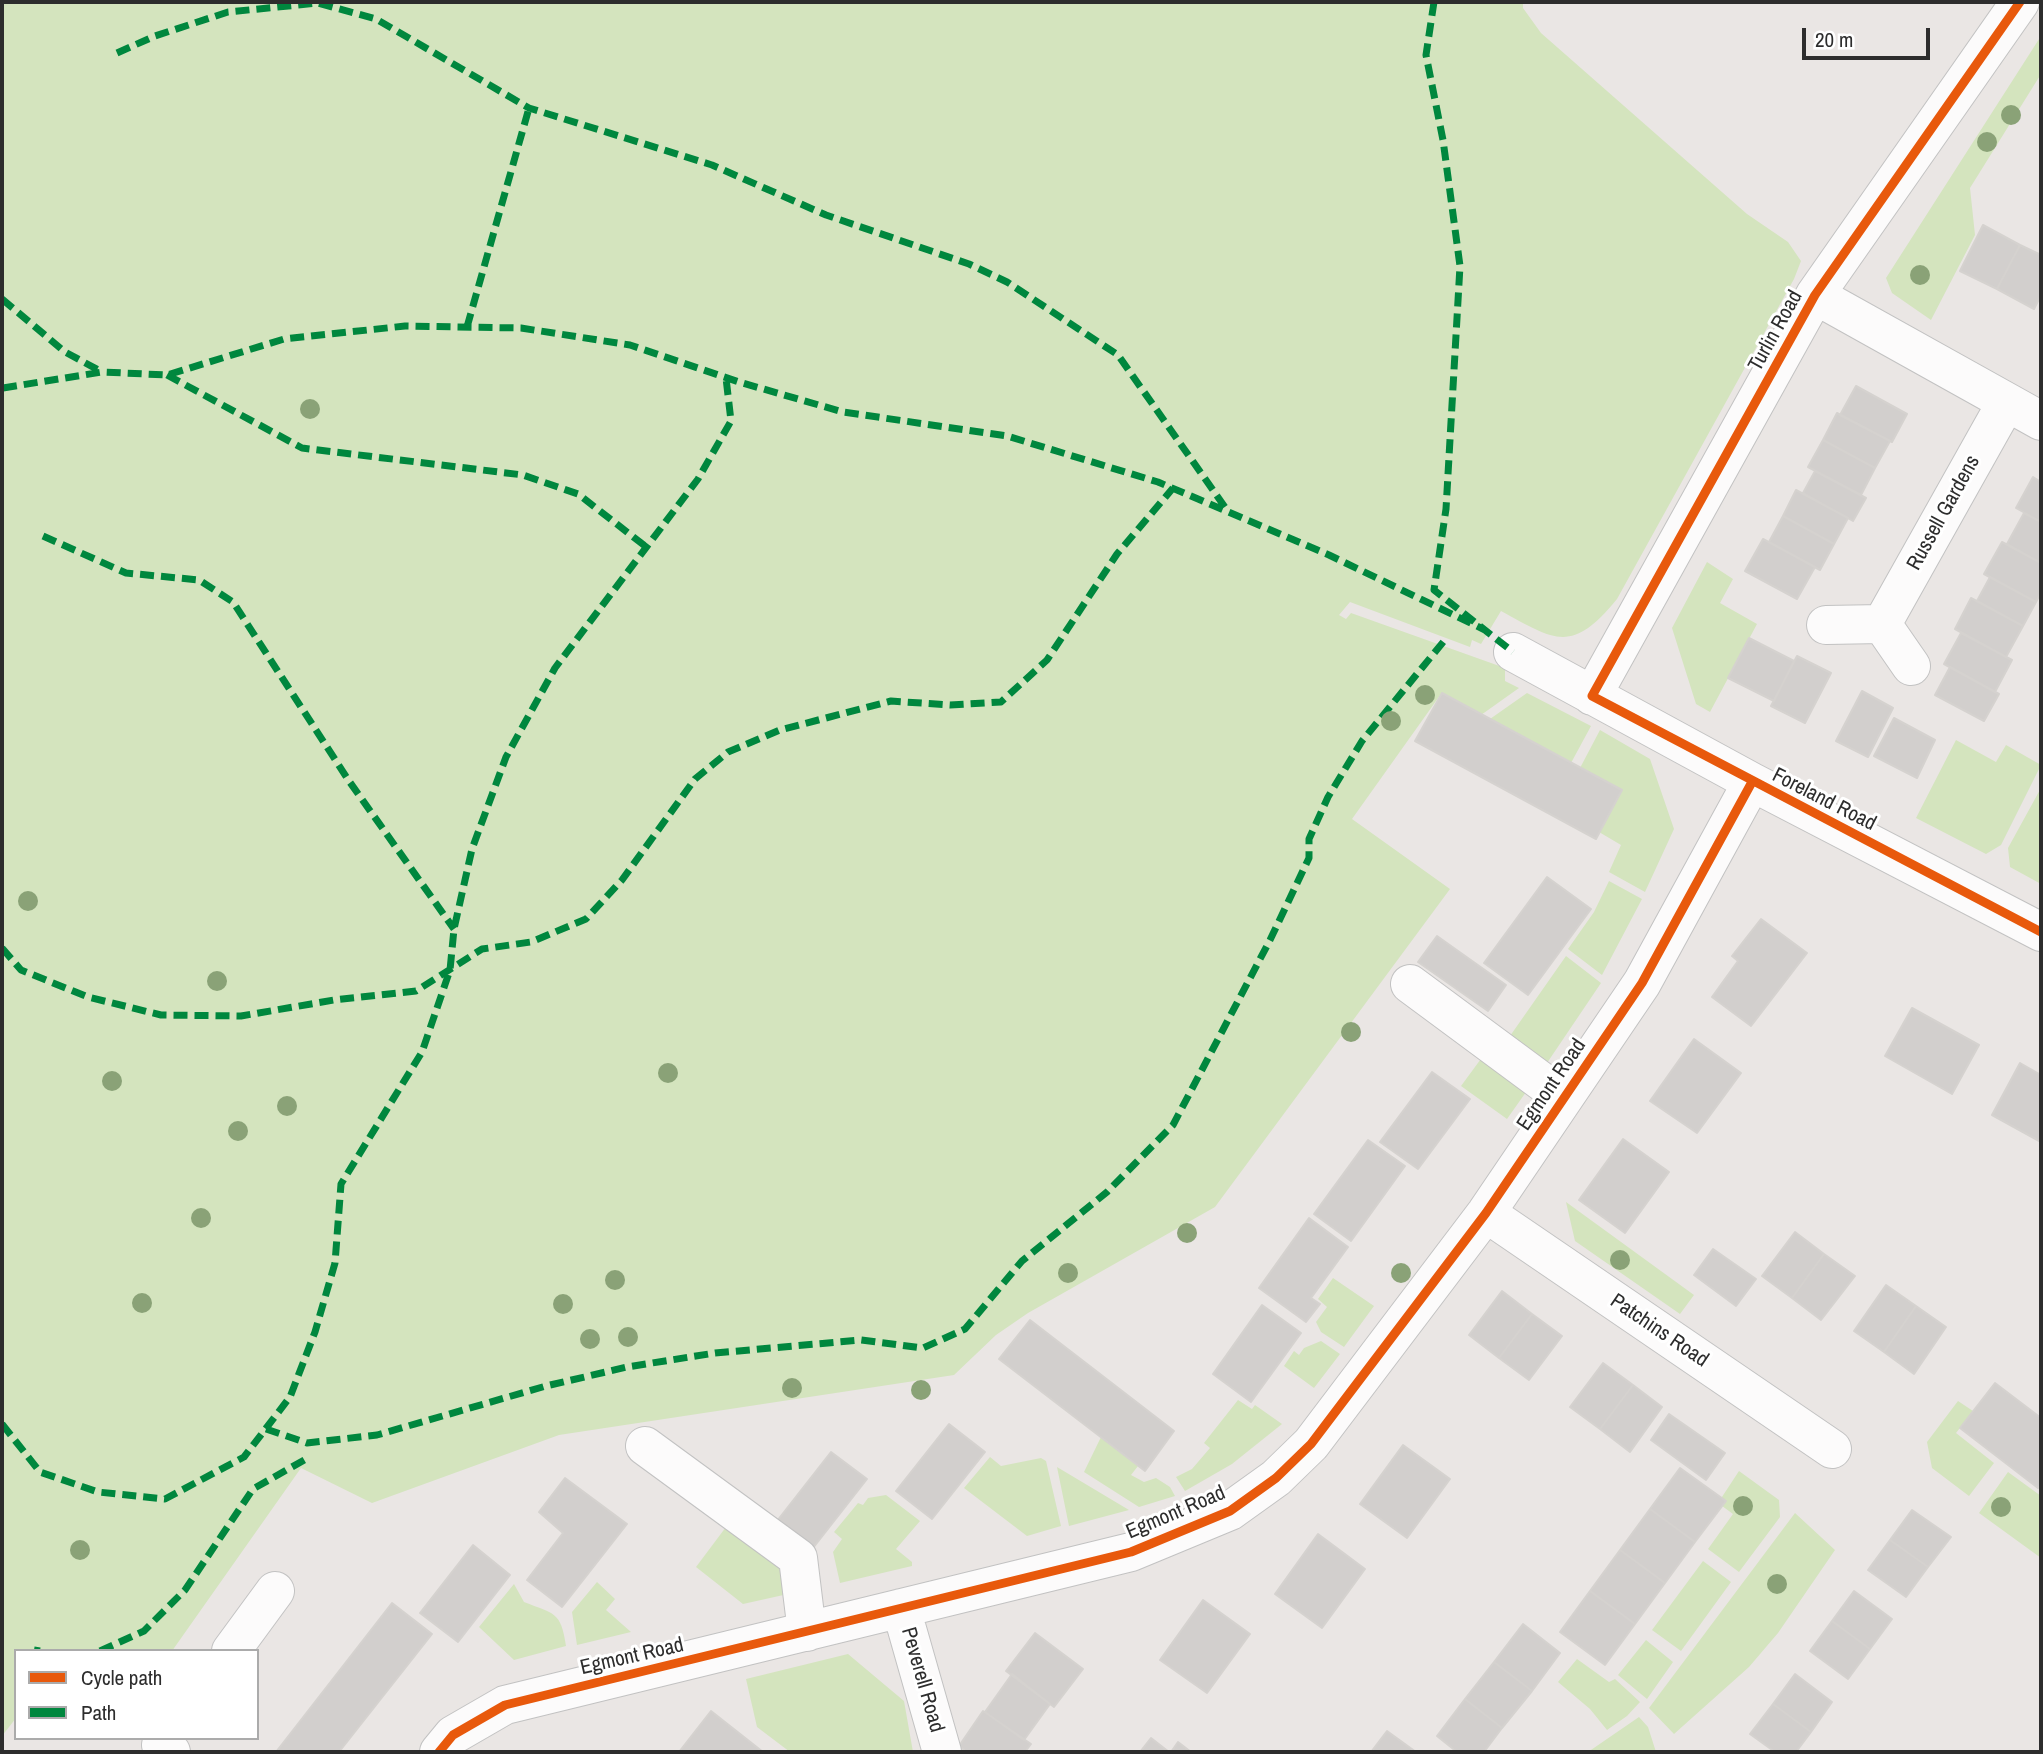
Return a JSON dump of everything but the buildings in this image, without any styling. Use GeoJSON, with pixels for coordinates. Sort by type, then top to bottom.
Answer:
{"type":"FeatureCollection","features":[{"type":"Feature","properties":{"kind":"street","name":"Turlin Road"},"geometry":{"type":"LineString","coordinates":[[1592,696],[1815,295],[2020,2]]}},
{"type":"Feature","properties":{"kind":"street"},"geometry":{"type":"LineString","coordinates":[[1815,295],[2041,421]]}},
{"type":"Feature","properties":{"kind":"street","name":"Russell Gardens"},"geometry":{"type":"LineString","coordinates":[[1882,624],[2006,403]]}},
{"type":"Feature","properties":{"kind":"street"},"geometry":{"type":"LineString","coordinates":[[1826,625],[1882,624],[1911,666]]}},
{"type":"Feature","properties":{"kind":"street","name":"Foreland Road"},"geometry":{"type":"LineString","coordinates":[[1513,652],[1752,782],[2041,932]]}},
{"type":"Feature","properties":{"kind":"street","name":"Egmont Road"},"geometry":{"type":"LineString","coordinates":[[439,1752],[453,1735],[505,1705],[1131,1552],[1230,1511],[1252,1496],[1311,1444],[1486,1213],[1642,983],[1752,782]]}},
{"type":"Feature","properties":{"kind":"street"},"geometry":{"type":"LineString","coordinates":[[1410,984],[1564,1098]]}},
{"type":"Feature","properties":{"kind":"street","name":"Patchins Road"},"geometry":{"type":"LineString","coordinates":[[1486,1213],[1832,1448]]}},
{"type":"Feature","properties":{"kind":"street"},"geometry":{"type":"LineString","coordinates":[[645,1446],[798,1558],[807,1632]]}},
{"type":"Feature","properties":{"kind":"street"},"geometry":{"type":"LineString","coordinates":[[232,1649],[275,1591]]}},
{"type":"Feature","properties":{"kind":"street","name":"Peverell Road"},"geometry":{"type":"LineString","coordinates":[[901,1608],[942,1752]]}},
{"type":"Feature","properties":{"kind":"street"},"geometry":{"type":"LineString","coordinates":[[165,1740],[161,1745],[171,1752]]}},
{"type":"Feature","properties":{"kind":"green space"},"geometry":{"type":"Polygon","coordinates":[[[2,2],[1523,2],[1523,8],[1541,33],[1747,214],[1788,242],[1801,261],[1794,279],[1617,599],[1588,628],[1575,635],[1550,635],[1501,611],[1481,644],[1472,640],[1470,647],[1350,602],[1339,615],[1346,619],[1351,613],[1505,668],[1505,681],[1519,688],[1481,715],[1441,694],[1352,819],[1450,889],[1215,1207],[1028,1313],[996,1335],[954,1375],[559,1435],[372,1503],[301,1468],[173,1649],[14,1649],[14,1721],[2,1736],[2,2]]]}},
{"type":"Feature","properties":{"kind":"green space"},"geometry":{"type":"Polygon","coordinates":[[[2041,36],[2041,74],[1970,188],[1975,235],[1931,320],[1892,293],[1886,278],[2041,36]]]}},
{"type":"Feature","properties":{"kind":"green space"},"geometry":{"type":"Polygon","coordinates":[[[1707,562],[1733,579],[1720,603],[1757,624],[1710,712],[1696,704],[1672,628],[1707,562]]]}},
{"type":"Feature","properties":{"kind":"green space"},"geometry":{"type":"Polygon","coordinates":[[[1527,693],[1591,726],[1571,763],[1490,719],[1527,693]]]}},
{"type":"Feature","properties":{"kind":"green space"},"geometry":{"type":"Polygon","coordinates":[[[1600,730],[1650,759],[1674,829],[1645,892],[1609,872],[1621,845],[1599,832],[1580,768],[1600,730]]]}},
{"type":"Feature","properties":{"kind":"green space"},"geometry":{"type":"Polygon","coordinates":[[[1956,740],[1996,762],[2006,745],[2041,765],[2001,845],[1986,854],[1916,818],[1956,740]]]}},
{"type":"Feature","properties":{"kind":"green space"},"geometry":{"type":"Polygon","coordinates":[[[2041,788],[2041,884],[2010,867],[2008,848],[2041,788]]]}},
{"type":"Feature","properties":{"kind":"green space"},"geometry":{"type":"Polygon","coordinates":[[[1609,881],[1642,899],[1602,975],[1568,949],[1594,912],[1609,881]]]}},
{"type":"Feature","properties":{"kind":"green space"},"geometry":{"type":"Polygon","coordinates":[[[1566,956],[1601,983],[1547,1063],[1510,1036],[1566,956]]]}},
{"type":"Feature","properties":{"kind":"green space"},"geometry":{"type":"Polygon","coordinates":[[[1486,1052],[1531,1085],[1507,1119],[1461,1086],[1486,1052]]]}},
{"type":"Feature","properties":{"kind":"green space"},"geometry":{"type":"Polygon","coordinates":[[[1566,1202],[1694,1295],[1680,1314],[1575,1241],[1566,1202]]]}},
{"type":"Feature","properties":{"kind":"green space"},"geometry":{"type":"Polygon","coordinates":[[[1333,1278],[1374,1306],[1344,1347],[1321,1332],[1316,1322],[1327,1307],[1318,1299],[1333,1278]]]}},
{"type":"Feature","properties":{"kind":"green space"},"geometry":{"type":"Polygon","coordinates":[[[1321,1341],[1340,1354],[1314,1388],[1284,1366],[1294,1351],[1299,1355],[1304,1348],[1321,1341]]]}},
{"type":"Feature","properties":{"kind":"green space"},"geometry":{"type":"Polygon","coordinates":[[[1238,1400],[1252,1409],[1255,1405],[1282,1424],[1232,1464],[1185,1491],[1176,1477],[1192,1469],[1210,1448],[1204,1443],[1238,1400]]]}},
{"type":"Feature","properties":{"kind":"green space"},"geometry":{"type":"Polygon","coordinates":[[[1958,1401],[1973,1411],[1956,1433],[1994,1463],[1969,1496],[1932,1468],[1927,1442],[1958,1401]]]}},
{"type":"Feature","properties":{"kind":"green space"},"geometry":{"type":"Polygon","coordinates":[[[1101,1437],[1138,1466],[1131,1475],[1144,1482],[1156,1478],[1170,1487],[1175,1496],[1139,1507],[1084,1472],[1101,1437]]]}},
{"type":"Feature","properties":{"kind":"green space"},"geometry":{"type":"Polygon","coordinates":[[[990,1457],[1001,1466],[1041,1458],[1046,1461],[1061,1526],[1027,1536],[964,1488],[990,1457]]]}},
{"type":"Feature","properties":{"kind":"green space"},"geometry":{"type":"Polygon","coordinates":[[[1057,1467],[1129,1510],[1069,1526],[1057,1467]]]}},
{"type":"Feature","properties":{"kind":"green space"},"geometry":{"type":"Polygon","coordinates":[[[1739,1471],[1779,1500],[1780,1517],[1739,1572],[1708,1549],[1733,1514],[1718,1503],[1739,1471]]]}},
{"type":"Feature","properties":{"kind":"green space"},"geometry":{"type":"Polygon","coordinates":[[[2008,1472],[2041,1496],[2041,1558],[1979,1513],[2008,1472]]]}},
{"type":"Feature","properties":{"kind":"green space"},"geometry":{"type":"Polygon","coordinates":[[[886,1495],[920,1521],[896,1549],[912,1562],[912,1566],[840,1583],[833,1552],[842,1539],[834,1532],[858,1503],[863,1505],[868,1498],[886,1495]]]}},
{"type":"Feature","properties":{"kind":"green space"},"geometry":{"type":"Polygon","coordinates":[[[1795,1513],[1835,1550],[1778,1633],[1749,1667],[1674,1734],[1649,1708],[1795,1513]]]}},
{"type":"Feature","properties":{"kind":"green space"},"geometry":{"type":"Polygon","coordinates":[[[726,1527],[780,1557],[788,1594],[743,1604],[696,1567],[726,1527]]]}},
{"type":"Feature","properties":{"kind":"green space"},"geometry":{"type":"Polygon","coordinates":[[[1703,1561],[1731,1582],[1681,1651],[1652,1630],[1703,1561]]]}},
{"type":"Feature","properties":{"kind":"green space"},"geometry":{"type":"Polygon","coordinates":[[[597,1582],[615,1599],[606,1610],[631,1632],[577,1645],[572,1612],[597,1582]]]}},
{"type":"Feature","properties":{"kind":"green space"},"geometry":{"type":"Polygon","coordinates":[[[514,1584],[524,1602],[554,1615],[562,1626],[566,1646],[514,1660],[479,1627],[514,1584]]]}},
{"type":"Feature","properties":{"kind":"green space"},"geometry":{"type":"Polygon","coordinates":[[[1646,1640],[1673,1662],[1647,1699],[1618,1675],[1646,1640]]]}},
{"type":"Feature","properties":{"kind":"green space"},"geometry":{"type":"Polygon","coordinates":[[[848,1654],[904,1701],[913,1752],[790,1752],[757,1727],[746,1679],[848,1654]]]}},
{"type":"Feature","properties":{"kind":"green space"},"geometry":{"type":"Polygon","coordinates":[[[1577,1659],[1609,1682],[1615,1679],[1640,1702],[1627,1716],[1607,1730],[1590,1709],[1558,1682],[1577,1659]]]}},
{"type":"Feature","properties":{"kind":"green space"},"geometry":{"type":"Polygon","coordinates":[[[1639,1717],[1648,1727],[1656,1752],[1588,1752],[1639,1717]]]}},
{"type":"Feature","properties":{"kind":"marked path"},"geometry":{"type":"LineString","coordinates":[[1434,2],[1426,55],[1443,140],[1460,266],[1446,509],[1434,590],[1513,652]]}},
{"type":"Feature","properties":{"kind":"marked path"},"geometry":{"type":"LineString","coordinates":[[117,53],[155,36],[228,12],[318,3],[376,19],[529,108],[712,165],[826,215],[969,264],[1007,282],[1118,355],[1227,510]]}},
{"type":"Feature","properties":{"kind":"marked path"},"geometry":{"type":"LineString","coordinates":[[467,327],[529,108]]}},
{"type":"Feature","properties":{"kind":"marked path"},"geometry":{"type":"LineString","coordinates":[[2,299],[65,352],[102,372]]}},
{"type":"Feature","properties":{"kind":"marked path"},"geometry":{"type":"LineString","coordinates":[[3,388],[102,372],[167,375],[284,339],[405,326],[521,328],[630,345],[739,382],[843,412],[1007,436],[1158,482],[1329,555],[1485,630]]}},
{"type":"Feature","properties":{"kind":"marked path"},"geometry":{"type":"LineString","coordinates":[[167,375],[302,448],[523,475],[578,494],[645,546]]}},
{"type":"Feature","properties":{"kind":"marked path"},"geometry":{"type":"LineString","coordinates":[[2,1424],[40,1472],[98,1492],[165,1499],[244,1457],[290,1397],[315,1332],[335,1263],[341,1184],[422,1052],[450,970],[454,929],[472,849],[506,757],[555,668],[698,479],[731,421],[726,378]]}},
{"type":"Feature","properties":{"kind":"marked path"},"geometry":{"type":"LineString","coordinates":[[2,948],[21,970],[88,997],[161,1015],[241,1016],[334,1000],[416,991],[482,949],[531,942],[586,919],[622,880],[695,779],[728,752],[780,730],[891,701],[950,705],[1001,702],[1047,660],[1117,554],[1173,488]]}},
{"type":"Feature","properties":{"kind":"marked path"},"geometry":{"type":"LineString","coordinates":[[43,536],[126,573],[199,580],[233,602],[349,781],[454,929]]}},
{"type":"Feature","properties":{"kind":"marked path"},"geometry":{"type":"LineString","coordinates":[[266,1429],[307,1443],[377,1435],[546,1386],[627,1367],[715,1353],[861,1340],[923,1348],[965,1329],[1022,1261],[1107,1192],[1173,1125],[1270,940],[1309,858],[1309,839],[1328,797],[1362,741],[1444,641]]}},
{"type":"Feature","properties":{"kind":"marked path"},"geometry":{"type":"LineString","coordinates":[[104,1649],[144,1631],[185,1590],[253,1489],[306,1459]]}},
{"type":"Feature","properties":{"kind":"cycle path"},"geometry":{"type":"LineString","coordinates":[[2020,2],[1815,295],[1592,696],[2041,932]]}},
{"type":"Feature","properties":{"kind":"cycle path"},"geometry":{"type":"LineString","coordinates":[[439,1752],[453,1735],[505,1705],[1131,1552],[1230,1511],[1276,1478],[1311,1444],[1486,1213],[1642,983],[1752,782]]}}]}
